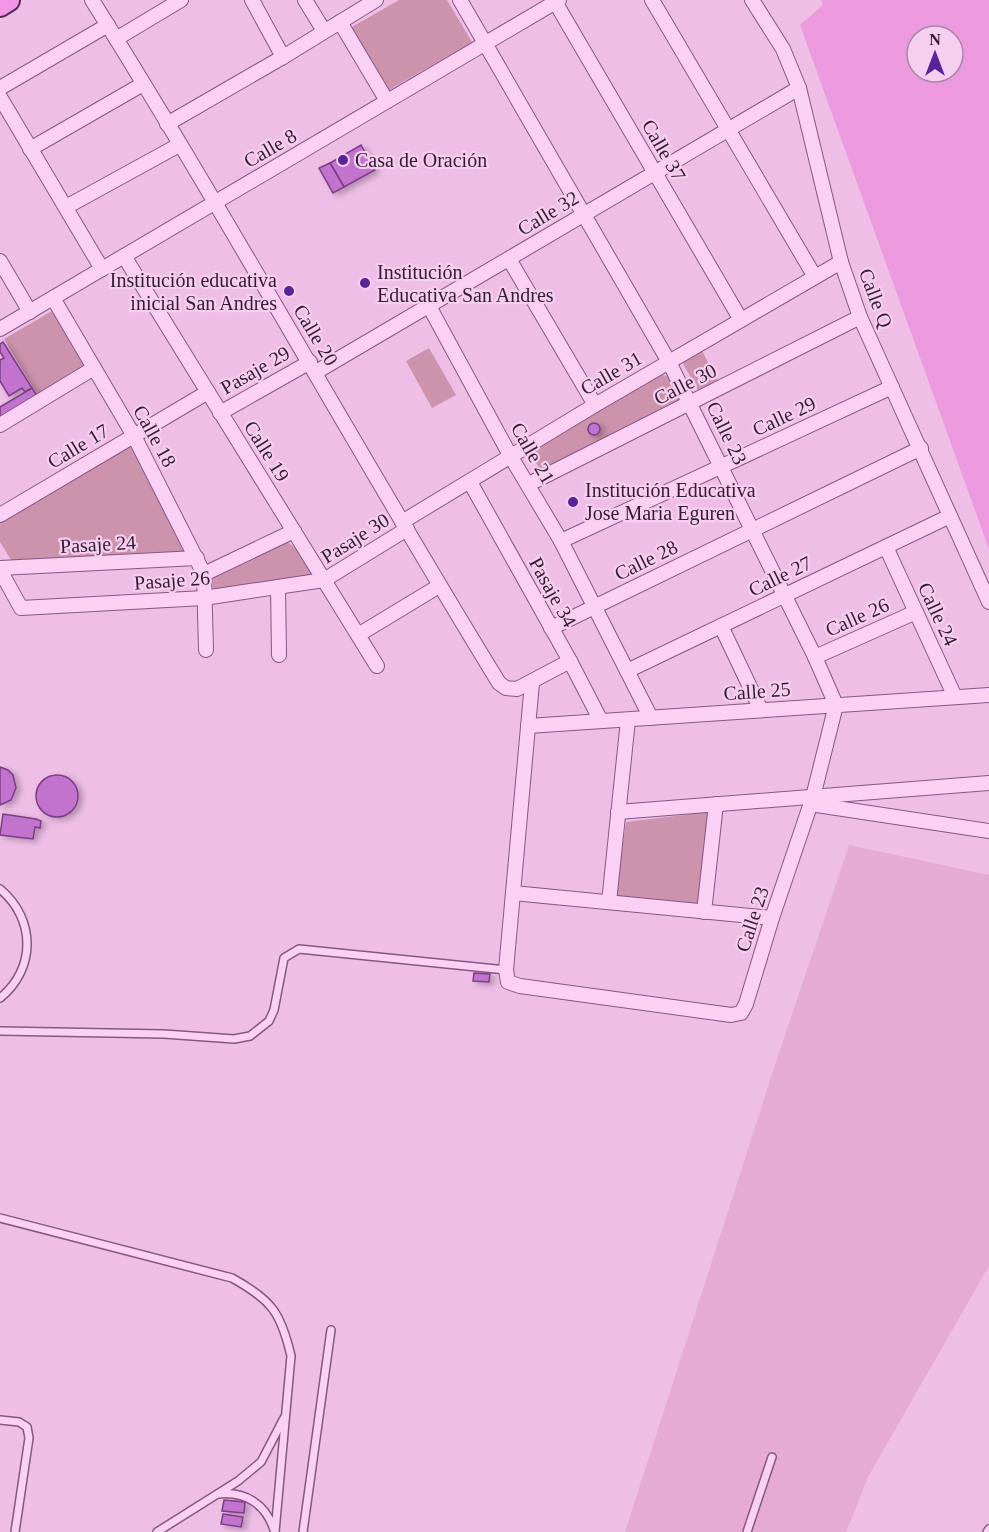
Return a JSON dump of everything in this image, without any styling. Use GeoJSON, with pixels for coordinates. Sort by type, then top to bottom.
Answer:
{"type":"FeatureCollection","features":[{"type":"Feature","properties":{"kind":"main road"},"geometry":{"type":"LineString","coordinates":[[0,5],[8,0]]}},
{"type":"Feature","properties":{"kind":"street","name":"Calle 20"},"geometry":{"type":"LineString","coordinates":[[92,0],[313,367],[439,585],[499,683],[506,688],[517,689],[532,683]]}},
{"type":"Feature","properties":{"kind":"street"},"geometry":{"type":"LineString","coordinates":[[116,39],[181,0]]}},
{"type":"Feature","properties":{"kind":"street"},"geometry":{"type":"LineString","coordinates":[[252,0],[283,57]]}},
{"type":"Feature","properties":{"kind":"street"},"geometry":{"type":"LineString","coordinates":[[305,0],[324,31]]}},
{"type":"Feature","properties":{"kind":"street"},"geometry":{"type":"LineString","coordinates":[[167,124],[376,0]]}},
{"type":"Feature","properties":{"kind":"street","name":"Calle 23"},"geometry":{"type":"LineString","coordinates":[[460,0],[669,362],[815,657],[836,705],[812,800],[746,1004],[741,1013],[731,1015],[520,986],[508,982],[506,970]]}},
{"type":"Feature","properties":{"kind":"street"},"geometry":{"type":"LineString","coordinates":[[652,0],[815,277]]}},
{"type":"Feature","properties":{"kind":"street","name":"Calle Q"},"geometry":{"type":"LineString","coordinates":[[752,0],[783,49],[799,88],[841,262],[860,317],[989,602]]}},
{"type":"Feature","properties":{"kind":"street","name":"Calle 8"},"geometry":{"type":"LineString","coordinates":[[0,329],[556,1]]}},
{"type":"Feature","properties":{"kind":"street","name":"Calle 37"},"geometry":{"type":"LineString","coordinates":[[556,1],[741,320]]}},
{"type":"Feature","properties":{"kind":"street"},"geometry":{"type":"LineString","coordinates":[[340,21],[387,101]]}},
{"type":"Feature","properties":{"kind":"street"},"geometry":{"type":"LineString","coordinates":[[0,88],[108,25]]}},
{"type":"Feature","properties":{"kind":"street"},"geometry":{"type":"LineString","coordinates":[[30,148],[143,84]]}},
{"type":"Feature","properties":{"kind":"street","name":"Calle 32"},"geometry":{"type":"LineString","coordinates":[[313,367],[429,306],[799,88]]}},
{"type":"Feature","properties":{"kind":"street"},"geometry":{"type":"LineString","coordinates":[[0,97],[102,269]]}},
{"type":"Feature","properties":{"kind":"street"},"geometry":{"type":"LineString","coordinates":[[66,207],[179,145]]}},
{"type":"Feature","properties":{"kind":"street","name":"Calle 19"},"geometry":{"type":"LineString","coordinates":[[124,256],[377,666]]}},
{"type":"Feature","properties":{"kind":"street"},"geometry":{"type":"LineString","coordinates":[[509,259],[595,405]]}},
{"type":"Feature","properties":{"kind":"street"},"geometry":{"type":"LineString","coordinates":[[0,261],[30,312]]}},
{"type":"Feature","properties":{"kind":"street","name":"Calle 31"},"geometry":{"type":"LineString","coordinates":[[404,525],[595,405],[841,262]]}},
{"type":"Feature","properties":{"kind":"street","name":"Calle 18"},"geometry":{"type":"LineString","coordinates":[[53,298],[134,436],[204,574],[206,650]]}},
{"type":"Feature","properties":{"kind":"street","name":"Calle 21"},"geometry":{"type":"LineString","coordinates":[[429,306],[511,457],[561,541],[651,718]]}},
{"type":"Feature","properties":{"kind":"street","name":"Calle 30"},"geometry":{"type":"LineString","coordinates":[[529,484],[860,317]]}},
{"type":"Feature","properties":{"kind":"street","name":"Pasaje 29"},"geometry":{"type":"LineString","coordinates":[[220,413],[313,367]]}},
{"type":"Feature","properties":{"kind":"street"},"geometry":{"type":"LineString","coordinates":[[0,425],[94,368]]}},
{"type":"Feature","properties":{"kind":"street","name":"Calle 29"},"geometry":{"type":"LineString","coordinates":[[561,541],[892,387]]}},
{"type":"Feature","properties":{"kind":"street","name":"Calle 17"},"geometry":{"type":"LineString","coordinates":[[0,514],[208,392]]}},
{"type":"Feature","properties":{"kind":"street","name":"Calle 28"},"geometry":{"type":"LineString","coordinates":[[551,628],[921,448]]}},
{"type":"Feature","properties":{"kind":"street","name":"Pasaje 34"},"geometry":{"type":"LineString","coordinates":[[470,482],[601,721]]}},
{"type":"Feature","properties":{"kind":"street","name":"Calle 27"},"geometry":{"type":"LineString","coordinates":[[627,671],[950,516]]}},
{"type":"Feature","properties":{"kind":"street","name":"Pasaje 30"},"geometry":{"type":"LineString","coordinates":[[324,580],[404,525]]}},
{"type":"Feature","properties":{"kind":"street"},"geometry":{"type":"LineString","coordinates":[[204,574],[294,531]]}},
{"type":"Feature","properties":{"kind":"street","name":"Calle 24"},"geometry":{"type":"LineString","coordinates":[[885,547],[955,698]]}},
{"type":"Feature","properties":{"kind":"street","name":"Pasaje 24"},"geometry":{"type":"LineString","coordinates":[[0,569],[197,558]]}},
{"type":"Feature","properties":{"kind":"street","name":"Pasaje 26"},"geometry":{"type":"LineString","coordinates":[[0,569],[21,608],[204,598],[324,580]]}},
{"type":"Feature","properties":{"kind":"street"},"geometry":{"type":"LineString","coordinates":[[358,635],[439,585]]}},
{"type":"Feature","properties":{"kind":"street"},"geometry":{"type":"LineString","coordinates":[[278,587],[279,656]]}},
{"type":"Feature","properties":{"kind":"street","name":"Calle 26"},"geometry":{"type":"LineString","coordinates":[[815,657],[916,612]]}},
{"type":"Feature","properties":{"kind":"street"},"geometry":{"type":"LineString","coordinates":[[720,626],[761,710]]}},
{"type":"Feature","properties":{"kind":"street"},"geometry":{"type":"LineString","coordinates":[[506,970],[532,683],[570,661]]}},
{"type":"Feature","properties":{"kind":"street","name":"Calle 25"},"geometry":{"type":"LineString","coordinates":[[528,726],[989,695]]}},
{"type":"Feature","properties":{"kind":"street"},"geometry":{"type":"LineString","coordinates":[[609,902],[628,720]]}},
{"type":"Feature","properties":{"kind":"street"},"geometry":{"type":"LineString","coordinates":[[618,812],[716,804],[812,800],[989,783]]}},
{"type":"Feature","properties":{"kind":"street"},"geometry":{"type":"LineString","coordinates":[[812,800],[989,831]]}},
{"type":"Feature","properties":{"kind":"street"},"geometry":{"type":"LineString","coordinates":[[704,912],[716,804]]}},
{"type":"Feature","properties":{"kind":"street"},"geometry":{"type":"LineString","coordinates":[[513,893],[772,918]]}},
{"type":"Feature","properties":{"kind":"lane"},"geometry":{"type":"LineString","coordinates":[[0,889],[13,900],[28,940],[24,968],[11,989],[0,998]]}},
{"type":"Feature","properties":{"kind":"lane"},"geometry":{"type":"LineString","coordinates":[[0,1031],[164,1034],[234,1039],[250,1036],[269,1022],[274,1010],[284,958],[299,949],[506,970]]}},
{"type":"Feature","properties":{"kind":"lane"},"geometry":{"type":"LineString","coordinates":[[0,1218],[232,1278],[254,1290],[274,1309],[285,1330],[291,1356],[275,1532]]}},
{"type":"Feature","properties":{"kind":"lane"},"geometry":{"type":"LineString","coordinates":[[303,1532],[331,1330]]}},
{"type":"Feature","properties":{"kind":"lane"},"geometry":{"type":"LineString","coordinates":[[157,1532],[238,1481],[261,1462],[285,1416]]}},
{"type":"Feature","properties":{"kind":"lane"},"geometry":{"type":"LineString","coordinates":[[0,1420],[19,1422],[27,1427],[29,1438],[15,1532]]}},
{"type":"Feature","properties":{"kind":"lane"},"geometry":{"type":"LineString","coordinates":[[747,1532],[772,1457]]}},
{"type":"Feature","properties":{"kind":"lane"},"geometry":{"type":"LineString","coordinates":[[216,1495],[229,1493],[242,1495],[254,1501],[263,1508],[275,1532]]}},
{"type":"Feature","properties":{"kind":"shaded area"},"geometry":{"type":"Polygon","coordinates":[[[399,0],[447,0],[472,42],[387,91],[350,28],[399,0]]]}},
{"type":"Feature","properties":{"kind":"shaded area"},"geometry":{"type":"Polygon","coordinates":[[[52,311],[85,366],[37,394],[4,339],[52,311]]]}},
{"type":"Feature","properties":{"kind":"shaded area"},"geometry":{"type":"Polygon","coordinates":[[[429,348],[456,395],[432,408],[406,361],[429,348]]]}},
{"type":"Feature","properties":{"kind":"shaded area"},"geometry":{"type":"Polygon","coordinates":[[[702,351],[718,381],[699,392],[682,362],[702,351]]]}},
{"type":"Feature","properties":{"kind":"shaded area"},"geometry":{"type":"Polygon","coordinates":[[[659,374],[667,376],[678,396],[678,401],[541,471],[530,453],[532,449],[659,374]]]}},
{"type":"Feature","properties":{"kind":"shaded area"},"geometry":{"type":"Polygon","coordinates":[[[131,445],[195,552],[13,563],[0,542],[0,522],[131,445]]]}},
{"type":"Feature","properties":{"kind":"shaded area"},"geometry":{"type":"Polygon","coordinates":[[[283,541],[296,549],[311,571],[311,575],[216,590],[213,588],[211,576],[283,541]]]}},
{"type":"Feature","properties":{"kind":"shaded area"},"geometry":{"type":"Polygon","coordinates":[[[716,811],[706,905],[615,896],[626,822],[716,811]]]}},
{"type":"Feature","properties":{"kind":"shaded area"},"geometry":{"type":"Polygon","coordinates":[[[849,845],[989,875],[989,1266],[868,1477],[846,1532],[625,1532],[774,1068],[849,845]]]}},
{"type":"Feature","properties":{"kind":"sand"},"geometry":{"type":"Polygon","coordinates":[[[821,0],[989,0],[989,549],[800,25],[823,5],[821,0]]]}},
{"type":"Feature","properties":{"kind":"building"},"geometry":{"type":"Polygon","coordinates":[[[361,145],[375,170],[344,187],[330,163],[361,145]]]}},
{"type":"Feature","properties":{"kind":"building"},"geometry":{"type":"Polygon","coordinates":[[[330,163],[344,187],[333,193],[319,168],[330,163]]]}},
{"type":"Feature","properties":{"kind":"building"},"geometry":{"type":"Polygon","coordinates":[[[3,342],[32,388],[25,392],[22,388],[9,396],[0,381],[0,360],[4,358],[0,352],[0,344],[3,342]]]}},
{"type":"Feature","properties":{"kind":"building"},"geometry":{"type":"Polygon","coordinates":[[[32,388],[37,396],[0,418],[0,407],[32,388]]]}},
{"type":"Feature","properties":{"kind":"building"},"geometry":{"type":"Polygon","coordinates":[[[596,423],[600,429],[596,435],[592,435],[588,427],[596,423]]]}},
{"type":"Feature","properties":{"kind":"building"},"geometry":{"type":"Polygon","coordinates":[[[0,767],[13,775],[16,788],[11,800],[0,805],[0,767]]]}},
{"type":"Feature","properties":{"kind":"building"},"geometry":{"type":"Polygon","coordinates":[[[57,775],[65,776],[72,781],[77,788],[77,804],[72,811],[65,816],[57,817],[49,816],[42,811],[37,804],[36,796],[37,788],[42,781],[49,776],[57,775]]]}},
{"type":"Feature","properties":{"kind":"building"},"geometry":{"type":"Polygon","coordinates":[[[3,814],[36,819],[41,821],[40,828],[35,827],[33,839],[0,835],[3,814]]]}},
{"type":"Feature","properties":{"kind":"building"},"geometry":{"type":"Polygon","coordinates":[[[474,973],[490,974],[489,982],[473,981],[474,973]]]}},
{"type":"Feature","properties":{"kind":"building"},"geometry":{"type":"Polygon","coordinates":[[[224,1500],[245,1502],[244,1513],[222,1511],[224,1500]]]}},
{"type":"Feature","properties":{"kind":"building"},"geometry":{"type":"Polygon","coordinates":[[[223,1514],[243,1517],[241,1527],[221,1524],[223,1514]]]}},
{"type":"Feature","properties":{"kind":"place","name":"Casa de Oración"},"geometry":{"type":"Point","coordinates":[343,160]}},
{"type":"Feature","properties":{"kind":"place","name":"Institución Educativa San Andres"},"geometry":{"type":"Point","coordinates":[365,283]}},
{"type":"Feature","properties":{"kind":"place","name":"Institución educativa inicial San Andres"},"geometry":{"type":"Point","coordinates":[289,291]}},
{"type":"Feature","properties":{"kind":"place","name":"Institución Educativa Jose Maria Eguren"},"geometry":{"type":"Point","coordinates":[573,502]}}]}
